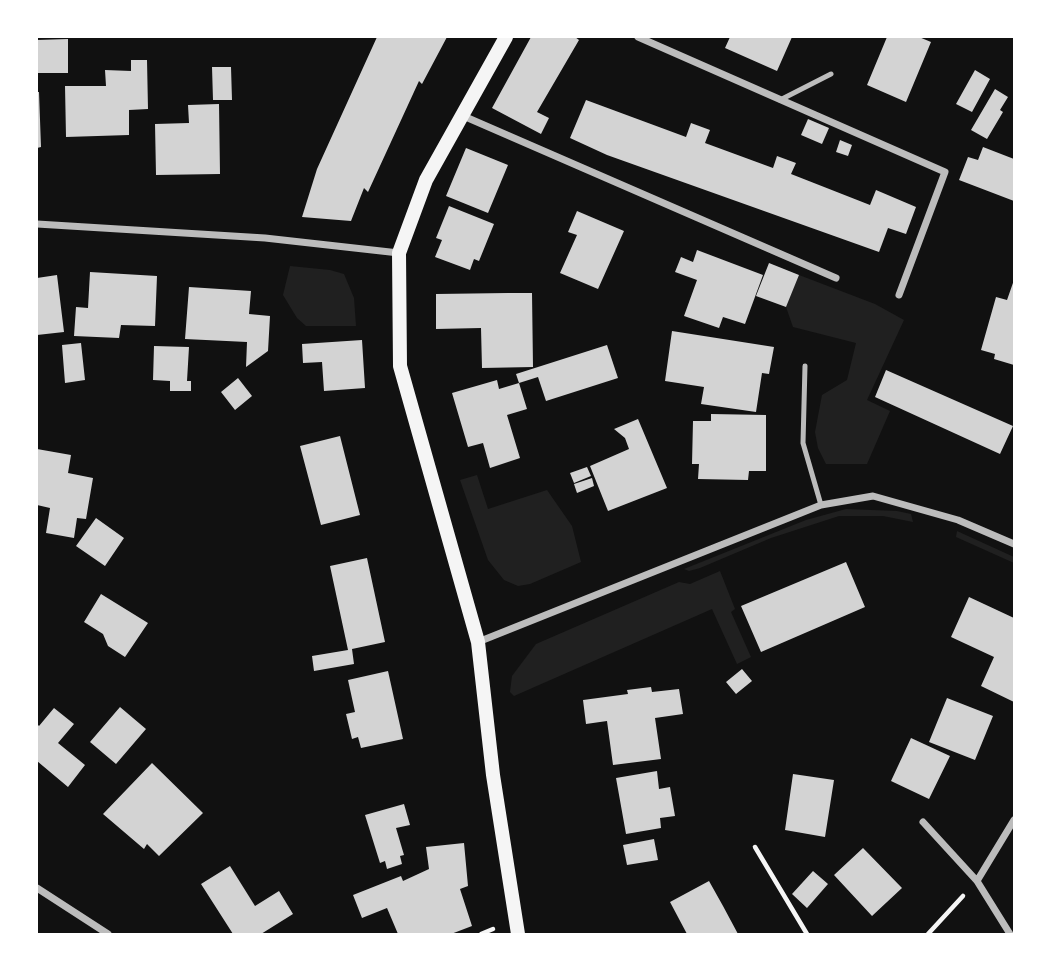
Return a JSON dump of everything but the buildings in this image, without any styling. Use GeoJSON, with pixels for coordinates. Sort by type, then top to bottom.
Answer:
{"type":"FeatureCollection","features":[{"type":"Feature","properties":{"kind":"main road"},"geometry":{"type":"LineString","coordinates":[[506,37],[426,180],[399,253],[400,366],[478,642],[493,775],[518,934]]}},
{"type":"Feature","properties":{"kind":"street"},"geometry":{"type":"LineString","coordinates":[[638,37],[945,172],[899,295]]}},
{"type":"Feature","properties":{"kind":"street"},"geometry":{"type":"LineString","coordinates":[[461,115],[836,278]]}},
{"type":"Feature","properties":{"kind":"street"},"geometry":{"type":"LineString","coordinates":[[37,224],[265,238],[399,253]]}},
{"type":"Feature","properties":{"kind":"street"},"geometry":{"type":"LineString","coordinates":[[478,642],[821,505],[873,496],[958,520],[1014,544]]}},
{"type":"Feature","properties":{"kind":"street"},"geometry":{"type":"LineString","coordinates":[[977,881],[1014,820]]}},
{"type":"Feature","properties":{"kind":"street"},"geometry":{"type":"LineString","coordinates":[[923,822],[977,881],[1010,934]]}},
{"type":"Feature","properties":{"kind":"street"},"geometry":{"type":"LineString","coordinates":[[37,888],[108,934]]}},
{"type":"Feature","properties":{"kind":"lane"},"geometry":{"type":"LineString","coordinates":[[780,100],[831,75]]}},
{"type":"Feature","properties":{"kind":"lane"},"geometry":{"type":"LineString","coordinates":[[805,366],[803,443],[821,505]]}},
{"type":"Feature","properties":{"kind":"path"},"geometry":{"type":"LineString","coordinates":[[755,847],[807,934]]}},
{"type":"Feature","properties":{"kind":"path"},"geometry":{"type":"LineString","coordinates":[[928,934],[977,881]]}},
{"type":"Feature","properties":{"kind":"shaded area"},"geometry":{"type":"Polygon","coordinates":[[[290,266],[344,274],[354,298],[356,326],[306,326],[297,318],[283,295],[290,266]]]}},
{"type":"Feature","properties":{"kind":"shaded area"},"geometry":{"type":"Polygon","coordinates":[[[799,275],[875,304],[904,320],[867,400],[890,411],[867,464],[826,464],[818,448],[815,432],[822,395],[847,380],[856,343],[793,327],[786,307],[799,275]]]}},
{"type":"Feature","properties":{"kind":"shaded area"},"geometry":{"type":"Polygon","coordinates":[[[477,475],[488,509],[547,490],[572,526],[581,562],[530,584],[518,586],[504,580],[488,560],[460,480],[477,475]]]}},
{"type":"Feature","properties":{"kind":"shaded area"},"geometry":{"type":"Polygon","coordinates":[[[846,509],[897,511],[911,514],[913,522],[883,516],[839,516],[771,538],[700,568],[689,571],[684,569],[806,520],[846,509]]]}},
{"type":"Feature","properties":{"kind":"shaded area"},"geometry":{"type":"Polygon","coordinates":[[[957,531],[1014,557],[1014,563],[956,537],[957,531]]]}},
{"type":"Feature","properties":{"kind":"shaded area"},"geometry":{"type":"Polygon","coordinates":[[[720,571],[735,609],[731,612],[751,657],[737,664],[712,609],[514,696],[510,692],[512,676],[536,644],[679,582],[690,584],[720,571]]]}}]}
